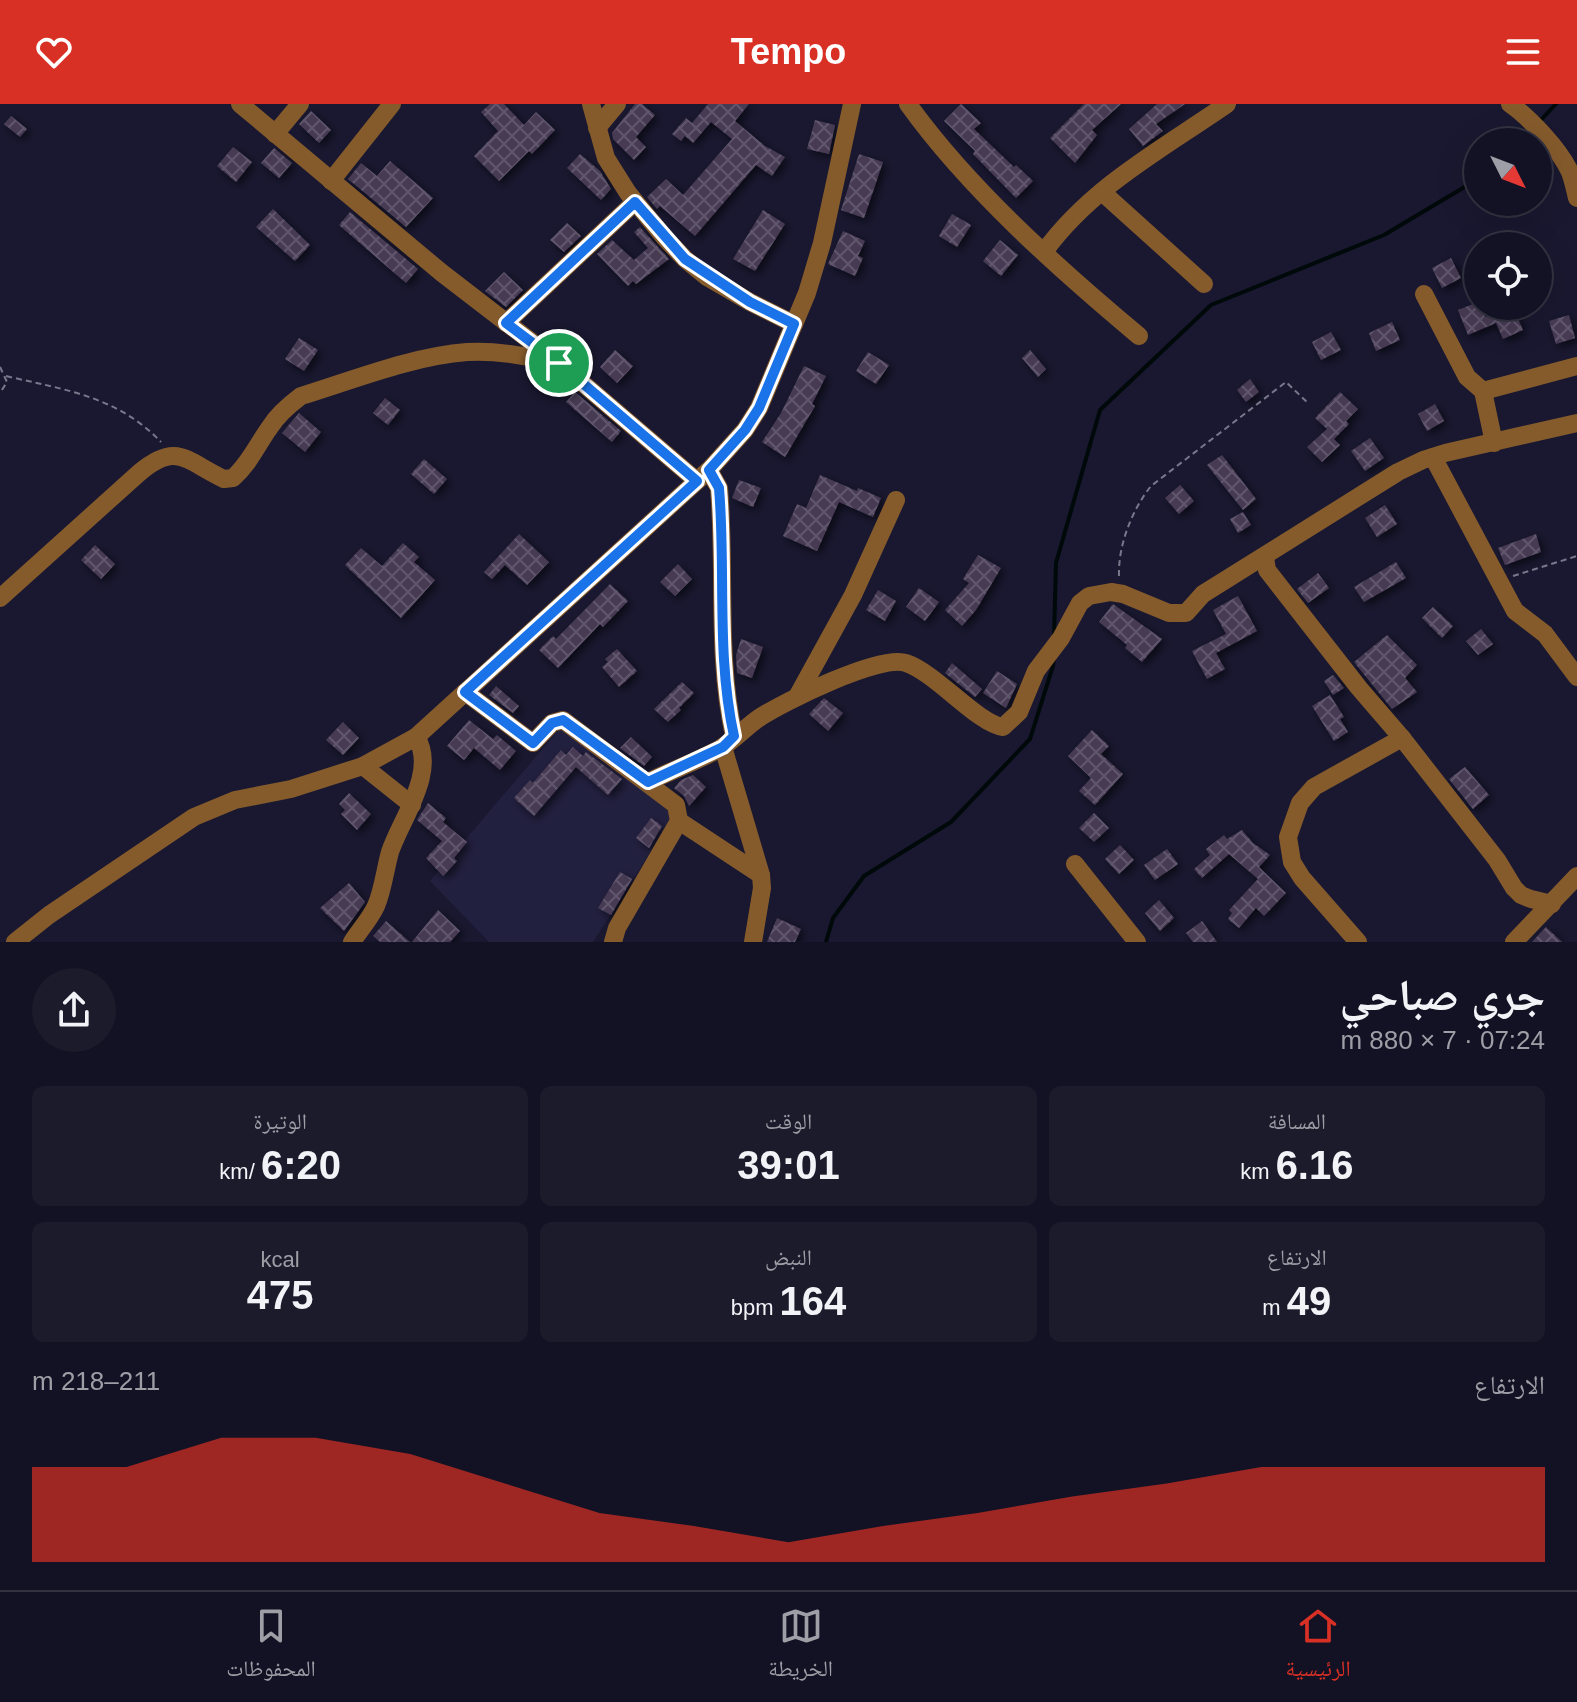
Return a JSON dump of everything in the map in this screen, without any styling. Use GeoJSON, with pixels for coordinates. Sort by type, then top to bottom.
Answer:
{"type":"FeatureCollection","features":[{"type":"Feature","properties":{"kind":"street"},"geometry":{"type":"LineString","coordinates":[[240,104],[506,323],[719,488],[729,741],[762,888],[753,942]]}},
{"type":"Feature","properties":{"kind":"street"},"geometry":{"type":"LineString","coordinates":[[275,134],[300,104]]}},
{"type":"Feature","properties":{"kind":"street"},"geometry":{"type":"LineString","coordinates":[[331,181],[392,104]]}},
{"type":"Feature","properties":{"kind":"street"},"geometry":{"type":"LineString","coordinates":[[591,104],[606,158],[635,202],[685,259],[750,302],[794,324]]}},
{"type":"Feature","properties":{"kind":"street"},"geometry":{"type":"LineString","coordinates":[[597,128],[617,104]]}},
{"type":"Feature","properties":{"kind":"street"},"geometry":{"type":"LineString","coordinates":[[15,942],[49,915],[194,817],[235,800],[291,789],[363,766],[416,737],[703,476],[745,430],[759,408],[807,293],[822,243],[852,104]]}},
{"type":"Feature","properties":{"kind":"street"},"geometry":{"type":"LineString","coordinates":[[908,104],[939,145],[1044,252],[1139,336]]}},
{"type":"Feature","properties":{"kind":"street"},"geometry":{"type":"LineString","coordinates":[[1044,252],[1073,217],[1102,192],[1148,156],[1227,104]]}},
{"type":"Feature","properties":{"kind":"street"},"geometry":{"type":"LineString","coordinates":[[1510,104],[1526,117],[1571,173],[1577,198]]}},
{"type":"Feature","properties":{"kind":"street"},"geometry":{"type":"LineString","coordinates":[[1102,192],[1204,284]]}},
{"type":"Feature","properties":{"kind":"street"},"geometry":{"type":"LineString","coordinates":[[506,323],[635,202]]}},
{"type":"Feature","properties":{"kind":"street"},"geometry":{"type":"LineString","coordinates":[[1424,294],[1467,377],[1483,391],[1494,443]]}},
{"type":"Feature","properties":{"kind":"street"},"geometry":{"type":"LineString","coordinates":[[0,598],[150,463],[162,456],[173,454],[224,479],[233,478],[241,471],[270,425],[301,396],[435,356],[469,352],[509,353],[559,363]]}},
{"type":"Feature","properties":{"kind":"street"},"geometry":{"type":"LineString","coordinates":[[1483,391],[1577,366]]}},
{"type":"Feature","properties":{"kind":"street"},"geometry":{"type":"LineString","coordinates":[[648,782],[729,741],[798,695],[878,664],[898,661],[920,670],[989,722],[1003,727],[1019,712],[1036,671],[1055,647],[1080,603],[1089,596],[1098,593],[1120,594],[1169,613],[1186,613],[1203,594],[1398,472],[1433,457],[1577,423]]}},
{"type":"Feature","properties":{"kind":"street"},"geometry":{"type":"LineString","coordinates":[[1433,457],[1515,611],[1545,634],[1577,677]]}},
{"type":"Feature","properties":{"kind":"street"},"geometry":{"type":"LineString","coordinates":[[798,695],[853,595],[896,500]]}},
{"type":"Feature","properties":{"kind":"street"},"geometry":{"type":"LineString","coordinates":[[1265,557],[1267,570],[1402,738],[1521,895],[1552,904]]}},
{"type":"Feature","properties":{"kind":"street"},"geometry":{"type":"LineString","coordinates":[[465,692],[533,743],[552,723],[563,720],[648,782],[678,813],[761,875]]}},
{"type":"Feature","properties":{"kind":"street"},"geometry":{"type":"LineString","coordinates":[[352,942],[376,906],[391,851],[412,805],[424,757],[423,748],[416,737]]}},
{"type":"Feature","properties":{"kind":"street"},"geometry":{"type":"LineString","coordinates":[[1358,942],[1302,878],[1292,862],[1288,837],[1300,803],[1314,787],[1402,738]]}},
{"type":"Feature","properties":{"kind":"street"},"geometry":{"type":"LineString","coordinates":[[363,766],[412,805]]}},
{"type":"Feature","properties":{"kind":"street"},"geometry":{"type":"LineString","coordinates":[[613,942],[617,928],[678,813]]}},
{"type":"Feature","properties":{"kind":"street"},"geometry":{"type":"LineString","coordinates":[[1075,864],[1137,942]]}},
{"type":"Feature","properties":{"kind":"street"},"geometry":{"type":"LineString","coordinates":[[1514,942],[1577,876]]}},
{"type":"Feature","properties":{"kind":"path"},"geometry":{"type":"LineString","coordinates":[[0,367],[7,382],[0,393]]}},
{"type":"Feature","properties":{"kind":"path"},"geometry":{"type":"LineString","coordinates":[[6,376],[114,405],[149,429],[173,454]]}},
{"type":"Feature","properties":{"kind":"path"},"geometry":{"type":"LineString","coordinates":[[1120,594],[1119,566],[1130,523],[1135,508],[1151,486],[1286,382],[1309,404]]}},
{"type":"Feature","properties":{"kind":"path"},"geometry":{"type":"LineString","coordinates":[[1499,581],[1577,556]]}},
{"type":"Feature","properties":{"kind":"shaded area"},"geometry":{"type":"Polygon","coordinates":[[[562,726],[674,815],[593,942],[489,942],[430,881],[562,726]]]}},
{"type":"Feature","properties":{"kind":"building"},"geometry":{"type":"Polygon","coordinates":[[[490,104],[504,104],[524,125],[536,112],[555,130],[499,181],[474,156],[498,131],[481,112],[490,104]]]}},
{"type":"Feature","properties":{"kind":"building"},"geometry":{"type":"Polygon","coordinates":[[[635,104],[642,104],[655,115],[636,137],[646,147],[634,160],[613,139],[612,133],[635,104]]]}},
{"type":"Feature","properties":{"kind":"building"},"geometry":{"type":"Polygon","coordinates":[[[708,104],[749,104],[735,121],[765,146],[785,157],[772,176],[756,165],[695,236],[660,206],[657,209],[647,197],[666,179],[683,195],[732,139],[711,122],[693,143],[685,136],[681,141],[672,134],[686,118],[692,123],[708,104]]]}},
{"type":"Feature","properties":{"kind":"building"},"geometry":{"type":"Polygon","coordinates":[[[961,104],[981,123],[974,129],[1033,181],[1016,198],[944,121],[961,104]]]}},
{"type":"Feature","properties":{"kind":"building"},"geometry":{"type":"Polygon","coordinates":[[[1084,104],[1121,104],[1092,130],[1097,135],[1075,163],[1050,138],[1084,104]]]}},
{"type":"Feature","properties":{"kind":"building"},"geometry":{"type":"Polygon","coordinates":[[[1157,104],[1185,104],[1156,124],[1163,131],[1143,146],[1129,129],[1157,104]]]}},
{"type":"Feature","properties":{"kind":"building"},"geometry":{"type":"Polygon","coordinates":[[[311,111],[331,130],[319,143],[299,124],[311,111]]]}},
{"type":"Feature","properties":{"kind":"building"},"geometry":{"type":"Polygon","coordinates":[[[11,116],[27,129],[20,137],[4,124],[11,116]]]}},
{"type":"Feature","properties":{"kind":"building"},"geometry":{"type":"Polygon","coordinates":[[[815,120],[835,125],[829,154],[807,149],[815,120]]]}},
{"type":"Feature","properties":{"kind":"building"},"geometry":{"type":"Polygon","coordinates":[[[233,147],[252,162],[236,182],[217,166],[233,147]]]}},
{"type":"Feature","properties":{"kind":"building"},"geometry":{"type":"Polygon","coordinates":[[[274,148],[292,163],[279,178],[261,163],[274,148]]]}},
{"type":"Feature","properties":{"kind":"building"},"geometry":{"type":"Polygon","coordinates":[[[580,154],[600,171],[611,189],[601,200],[567,168],[580,154]]]}},
{"type":"Feature","properties":{"kind":"building"},"geometry":{"type":"Polygon","coordinates":[[[859,154],[883,162],[864,218],[841,210],[859,154]]]}},
{"type":"Feature","properties":{"kind":"building"},"geometry":{"type":"Polygon","coordinates":[[[390,161],[433,198],[406,227],[348,179],[361,163],[377,176],[390,161]]]}},
{"type":"Feature","properties":{"kind":"building"},"geometry":{"type":"Polygon","coordinates":[[[273,209],[310,245],[295,261],[256,227],[273,209]]]}},
{"type":"Feature","properties":{"kind":"building"},"geometry":{"type":"Polygon","coordinates":[[[763,210],[785,224],[755,271],[733,259],[763,210]]]}},
{"type":"Feature","properties":{"kind":"building"},"geometry":{"type":"Polygon","coordinates":[[[350,212],[418,269],[406,283],[339,225],[350,212]]]}},
{"type":"Feature","properties":{"kind":"building"},"geometry":{"type":"Polygon","coordinates":[[[952,214],[971,225],[957,247],[939,236],[952,214]]]}},
{"type":"Feature","properties":{"kind":"building"},"geometry":{"type":"Polygon","coordinates":[[[567,223],[581,236],[564,252],[550,240],[567,223]]]}},
{"type":"Feature","properties":{"kind":"building"},"geometry":{"type":"Polygon","coordinates":[[[640,227],[669,259],[636,284],[633,281],[628,286],[597,254],[612,240],[634,260],[648,248],[634,232],[640,227]]]}},
{"type":"Feature","properties":{"kind":"building"},"geometry":{"type":"Polygon","coordinates":[[[843,231],[865,241],[858,256],[863,258],[855,276],[828,264],[843,231]]]}},
{"type":"Feature","properties":{"kind":"building"},"geometry":{"type":"Polygon","coordinates":[[[1000,240],[1018,255],[1001,276],[983,261],[1000,240]]]}},
{"type":"Feature","properties":{"kind":"building"},"geometry":{"type":"Polygon","coordinates":[[[1451,258],[1461,278],[1442,288],[1432,268],[1451,258]]]}},
{"type":"Feature","properties":{"kind":"building"},"geometry":{"type":"Polygon","coordinates":[[[504,272],[523,290],[506,307],[485,291],[504,272]]]}},
{"type":"Feature","properties":{"kind":"building"},"geometry":{"type":"Polygon","coordinates":[[[1464,308],[1464,320],[1518,320],[1523,330],[1503,339],[1496,323],[1468,335],[1458,310],[1464,308]]]}},
{"type":"Feature","properties":{"kind":"building"},"geometry":{"type":"Polygon","coordinates":[[[1569,315],[1575,338],[1556,344],[1549,321],[1569,315]]]}},
{"type":"Feature","properties":{"kind":"building"},"geometry":{"type":"Polygon","coordinates":[[[1392,322],[1400,340],[1376,351],[1369,333],[1392,322]]]}},
{"type":"Feature","properties":{"kind":"building"},"geometry":{"type":"Polygon","coordinates":[[[554,329],[569,342],[562,350],[546,338],[554,329]]]}},
{"type":"Feature","properties":{"kind":"building"},"geometry":{"type":"Polygon","coordinates":[[[1331,332],[1341,350],[1321,360],[1312,342],[1331,332]]]}},
{"type":"Feature","properties":{"kind":"building"},"geometry":{"type":"Polygon","coordinates":[[[299,338],[318,350],[304,371],[285,359],[299,338]]]}},
{"type":"Feature","properties":{"kind":"building"},"geometry":{"type":"Polygon","coordinates":[[[615,350],[633,366],[617,383],[600,367],[615,350]]]}},
{"type":"Feature","properties":{"kind":"building"},"geometry":{"type":"Polygon","coordinates":[[[1030,350],[1046,369],[1038,377],[1022,358],[1030,350]]]}},
{"type":"Feature","properties":{"kind":"building"},"geometry":{"type":"Polygon","coordinates":[[[868,352],[889,365],[876,384],[856,371],[868,352]]]}},
{"type":"Feature","properties":{"kind":"building"},"geometry":{"type":"Polygon","coordinates":[[[804,366],[826,376],[812,404],[815,406],[785,457],[762,442],[781,413],[804,366]]]}},
{"type":"Feature","properties":{"kind":"building"},"geometry":{"type":"Polygon","coordinates":[[[1250,379],[1259,392],[1246,402],[1237,390],[1250,379]]]}},
{"type":"Feature","properties":{"kind":"building"},"geometry":{"type":"Polygon","coordinates":[[[575,392],[621,431],[612,442],[566,402],[575,392]]]}},
{"type":"Feature","properties":{"kind":"building"},"geometry":{"type":"Polygon","coordinates":[[[1340,392],[1358,409],[1334,439],[1340,445],[1322,462],[1307,447],[1327,429],[1315,418],[1340,392]]]}},
{"type":"Feature","properties":{"kind":"building"},"geometry":{"type":"Polygon","coordinates":[[[385,398],[400,410],[388,425],[373,413],[385,398]]]}},
{"type":"Feature","properties":{"kind":"building"},"geometry":{"type":"Polygon","coordinates":[[[1435,404],[1444,421],[1427,431],[1418,414],[1435,404]]]}},
{"type":"Feature","properties":{"kind":"building"},"geometry":{"type":"Polygon","coordinates":[[[299,413],[321,432],[305,452],[282,433],[299,413]]]}},
{"type":"Feature","properties":{"kind":"building"},"geometry":{"type":"Polygon","coordinates":[[[1370,438],[1384,458],[1365,471],[1351,451],[1370,438]]]}},
{"type":"Feature","properties":{"kind":"building"},"geometry":{"type":"Polygon","coordinates":[[[1222,455],[1256,499],[1243,510],[1207,465],[1222,455]]]}},
{"type":"Feature","properties":{"kind":"building"},"geometry":{"type":"Polygon","coordinates":[[[424,459],[447,479],[434,494],[411,474],[424,459]]]}},
{"type":"Feature","properties":{"kind":"building"},"geometry":{"type":"Polygon","coordinates":[[[820,475],[881,498],[873,517],[839,502],[817,551],[783,536],[797,504],[806,508],[820,475]]]}},
{"type":"Feature","properties":{"kind":"building"},"geometry":{"type":"Polygon","coordinates":[[[739,480],[761,488],[753,507],[732,498],[739,480]]]}},
{"type":"Feature","properties":{"kind":"building"},"geometry":{"type":"Polygon","coordinates":[[[1180,485],[1194,501],[1179,514],[1165,498],[1180,485]]]}},
{"type":"Feature","properties":{"kind":"building"},"geometry":{"type":"Polygon","coordinates":[[[1385,505],[1397,524],[1377,537],[1365,518],[1385,505]]]}},
{"type":"Feature","properties":{"kind":"building"},"geometry":{"type":"Polygon","coordinates":[[[1243,512],[1251,525],[1238,533],[1230,519],[1243,512]]]}},
{"type":"Feature","properties":{"kind":"building"},"geometry":{"type":"Polygon","coordinates":[[[519,534],[549,562],[527,585],[505,565],[492,579],[484,572],[519,534]]]}},
{"type":"Feature","properties":{"kind":"building"},"geometry":{"type":"Polygon","coordinates":[[[1536,534],[1541,552],[1505,565],[1498,548],[1536,534]]]}},
{"type":"Feature","properties":{"kind":"building"},"geometry":{"type":"Polygon","coordinates":[[[403,543],[419,557],[414,562],[435,580],[401,618],[345,565],[361,548],[382,566],[403,543]]]}},
{"type":"Feature","properties":{"kind":"building"},"geometry":{"type":"Polygon","coordinates":[[[95,545],[115,564],[101,579],[81,560],[95,545]]]}},
{"type":"Feature","properties":{"kind":"building"},"geometry":{"type":"Polygon","coordinates":[[[978,555],[1001,568],[976,610],[962,626],[945,610],[969,583],[963,579],[978,555]]]}},
{"type":"Feature","properties":{"kind":"building"},"geometry":{"type":"Polygon","coordinates":[[[1396,562],[1406,578],[1364,602],[1354,587],[1396,562]]]}},
{"type":"Feature","properties":{"kind":"building"},"geometry":{"type":"Polygon","coordinates":[[[678,564],[692,579],[675,596],[660,582],[678,564]]]}},
{"type":"Feature","properties":{"kind":"building"},"geometry":{"type":"Polygon","coordinates":[[[1318,573],[1329,588],[1308,603],[1297,589],[1318,573]]]}},
{"type":"Feature","properties":{"kind":"building"},"geometry":{"type":"Polygon","coordinates":[[[610,584],[628,601],[603,627],[600,624],[558,668],[539,650],[553,636],[556,639],[610,584]]]}},
{"type":"Feature","properties":{"kind":"building"},"geometry":{"type":"Polygon","coordinates":[[[919,588],[939,602],[925,621],[906,607],[919,588]]]}},
{"type":"Feature","properties":{"kind":"building"},"geometry":{"type":"Polygon","coordinates":[[[878,590],[896,601],[885,621],[866,610],[878,590]]]}},
{"type":"Feature","properties":{"kind":"building"},"geometry":{"type":"Polygon","coordinates":[[[1238,596],[1257,631],[1216,653],[1225,669],[1207,679],[1192,651],[1226,634],[1213,610],[1238,596]]]}},
{"type":"Feature","properties":{"kind":"building"},"geometry":{"type":"Polygon","coordinates":[[[1113,604],[1162,639],[1142,662],[1099,622],[1113,604]]]}},
{"type":"Feature","properties":{"kind":"building"},"geometry":{"type":"Polygon","coordinates":[[[1433,607],[1453,626],[1442,638],[1422,618],[1433,607]]]}},
{"type":"Feature","properties":{"kind":"building"},"geometry":{"type":"Polygon","coordinates":[[[1481,629],[1493,644],[1478,655],[1466,641],[1481,629]]]}},
{"type":"Feature","properties":{"kind":"building"},"geometry":{"type":"Polygon","coordinates":[[[1387,635],[1417,665],[1405,678],[1417,692],[1392,709],[1354,662],[1387,635]]]}},
{"type":"Feature","properties":{"kind":"building"},"geometry":{"type":"Polygon","coordinates":[[[741,639],[763,647],[752,678],[737,673],[736,655],[741,639]]]}},
{"type":"Feature","properties":{"kind":"building"},"geometry":{"type":"Polygon","coordinates":[[[617,649],[637,671],[619,687],[602,667],[608,662],[605,659],[617,649]]]}},
{"type":"Feature","properties":{"kind":"building"},"geometry":{"type":"Polygon","coordinates":[[[952,663],[982,689],[975,697],[945,673],[952,663]]]}},
{"type":"Feature","properties":{"kind":"building"},"geometry":{"type":"Polygon","coordinates":[[[997,671],[1017,684],[1006,708],[983,693],[997,671]]]}},
{"type":"Feature","properties":{"kind":"building"},"geometry":{"type":"Polygon","coordinates":[[[1333,675],[1344,688],[1333,695],[1324,681],[1333,675]]]}},
{"type":"Feature","properties":{"kind":"building"},"geometry":{"type":"Polygon","coordinates":[[[682,682],[694,693],[668,722],[654,709],[682,682]]]}},
{"type":"Feature","properties":{"kind":"building"},"geometry":{"type":"Polygon","coordinates":[[[496,686],[519,706],[513,713],[489,695],[496,686]]]}},
{"type":"Feature","properties":{"kind":"building"},"geometry":{"type":"Polygon","coordinates":[[[1330,695],[1344,717],[1340,719],[1348,732],[1334,741],[1312,706],[1330,695]]]}},
{"type":"Feature","properties":{"kind":"building"},"geometry":{"type":"Polygon","coordinates":[[[824,698],[843,713],[828,731],[809,714],[824,698]]]}},
{"type":"Feature","properties":{"kind":"building"},"geometry":{"type":"Polygon","coordinates":[[[469,720],[493,739],[497,735],[516,751],[500,770],[474,748],[464,760],[447,746],[469,720]]]}},
{"type":"Feature","properties":{"kind":"building"},"geometry":{"type":"Polygon","coordinates":[[[343,722],[359,738],[343,755],[326,740],[343,722]]]}},
{"type":"Feature","properties":{"kind":"building"},"geometry":{"type":"Polygon","coordinates":[[[1092,730],[1109,746],[1101,754],[1123,774],[1095,805],[1079,791],[1091,778],[1068,756],[1092,730]]]}},
{"type":"Feature","properties":{"kind":"building"},"geometry":{"type":"Polygon","coordinates":[[[631,737],[652,757],[644,766],[620,748],[631,737]]]}},
{"type":"Feature","properties":{"kind":"building"},"geometry":{"type":"Polygon","coordinates":[[[573,747],[583,756],[586,752],[622,779],[608,795],[576,767],[534,816],[514,798],[530,780],[533,783],[561,750],[566,755],[573,747]]]}},
{"type":"Feature","properties":{"kind":"building"},"geometry":{"type":"Polygon","coordinates":[[[1465,767],[1489,795],[1473,809],[1449,779],[1465,767]]]}},
{"type":"Feature","properties":{"kind":"building"},"geometry":{"type":"Polygon","coordinates":[[[693,775],[706,787],[689,806],[684,796],[674,788],[681,780],[693,775]]]}},
{"type":"Feature","properties":{"kind":"building"},"geometry":{"type":"Polygon","coordinates":[[[349,793],[371,814],[357,830],[341,814],[345,810],[339,804],[349,793]]]}},
{"type":"Feature","properties":{"kind":"building"},"geometry":{"type":"Polygon","coordinates":[[[428,803],[446,818],[443,822],[467,842],[454,858],[457,861],[443,876],[426,858],[442,841],[417,820],[428,803]]]}},
{"type":"Feature","properties":{"kind":"building"},"geometry":{"type":"Polygon","coordinates":[[[1094,813],[1109,828],[1094,842],[1079,828],[1094,813]]]}},
{"type":"Feature","properties":{"kind":"building"},"geometry":{"type":"Polygon","coordinates":[[[651,818],[662,826],[649,848],[636,838],[651,818]]]}},
{"type":"Feature","properties":{"kind":"building"},"geometry":{"type":"Polygon","coordinates":[[[1242,830],[1270,855],[1259,867],[1286,893],[1264,916],[1256,908],[1239,928],[1228,919],[1232,913],[1229,910],[1258,879],[1229,854],[1202,878],[1194,869],[1210,855],[1206,849],[1224,835],[1227,839],[1242,830]]]}},
{"type":"Feature","properties":{"kind":"building"},"geometry":{"type":"Polygon","coordinates":[[[1120,845],[1134,860],[1119,874],[1105,859],[1120,845]]]}},
{"type":"Feature","properties":{"kind":"building"},"geometry":{"type":"Polygon","coordinates":[[[1167,849],[1178,864],[1155,880],[1144,865],[1167,849]]]}},
{"type":"Feature","properties":{"kind":"building"},"geometry":{"type":"Polygon","coordinates":[[[620,872],[632,879],[611,915],[598,908],[620,872]]]}},
{"type":"Feature","properties":{"kind":"building"},"geometry":{"type":"Polygon","coordinates":[[[349,883],[365,902],[344,931],[320,908],[349,883]]]}},
{"type":"Feature","properties":{"kind":"building"},"geometry":{"type":"Polygon","coordinates":[[[1159,900],[1174,918],[1160,931],[1145,913],[1159,900]]]}},
{"type":"Feature","properties":{"kind":"building"},"geometry":{"type":"Polygon","coordinates":[[[438,910],[460,931],[450,942],[412,942],[438,910]]]}},
{"type":"Feature","properties":{"kind":"building"},"geometry":{"type":"Polygon","coordinates":[[[777,918],[801,929],[795,942],[767,942],[777,918]]]}},
{"type":"Feature","properties":{"kind":"building"},"geometry":{"type":"Polygon","coordinates":[[[386,921],[410,942],[380,942],[373,936],[386,921]]]}},
{"type":"Feature","properties":{"kind":"building"},"geometry":{"type":"Polygon","coordinates":[[[1202,921],[1217,942],[1193,942],[1186,933],[1202,921]]]}},
{"type":"Feature","properties":{"kind":"building"},"geometry":{"type":"Polygon","coordinates":[[[1546,927],[1562,942],[1532,942],[1546,927]]]}},
{"type":"Feature","properties":{"kind":"waterway"},"geometry":{"type":"LineString","coordinates":[[1539,122],[1556,104]]}},
{"type":"Feature","properties":{"kind":"waterway"},"geometry":{"type":"LineString","coordinates":[[1054,637],[1056,563],[1100,410],[1211,305],[1384,235],[1464,187]]}},
{"type":"Feature","properties":{"kind":"waterway"},"geometry":{"type":"LineString","coordinates":[[826,942],[833,918],[864,876],[951,822],[1030,739],[1054,658]]}},
{"type":"Feature","properties":{"kind":"route"},"geometry":{"type":"LineString","coordinates":[[635,202],[685,259],[707,277],[794,324],[759,408],[745,430],[709,470],[719,488],[723,647],[734,736],[723,747],[648,782],[563,720],[552,723],[533,743],[465,692],[697,481],[559,363],[506,323],[635,202]]}}]}
